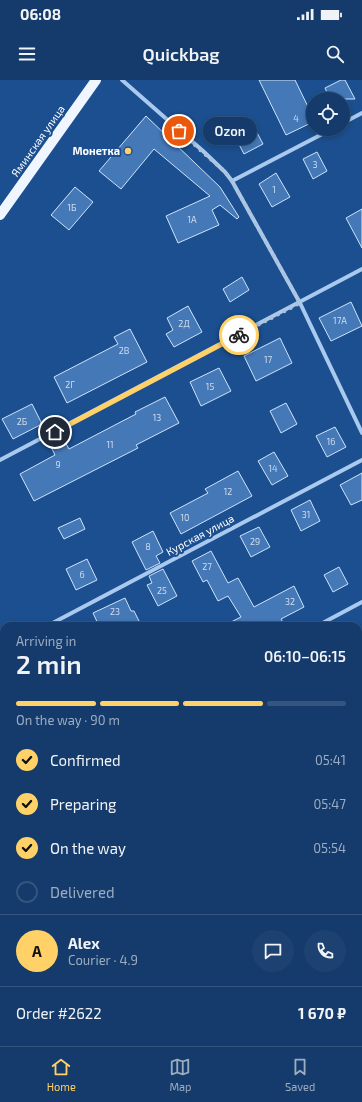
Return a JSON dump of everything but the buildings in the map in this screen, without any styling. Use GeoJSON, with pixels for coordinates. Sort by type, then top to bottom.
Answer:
{"type":"FeatureCollection","features":[{"type":"Feature","properties":{"kind":"main road","name":"Яминская улица"},"geometry":{"type":"LineString","coordinates":[[0,215],[96,80]]}},
{"type":"Feature","properties":{"kind":"street"},"geometry":{"type":"LineString","coordinates":[[122,80],[225,172],[232,181],[300,303],[362,434]]}},
{"type":"Feature","properties":{"kind":"street"},"geometry":{"type":"LineString","coordinates":[[350,119],[362,113]]}},
{"type":"Feature","properties":{"kind":"street"},"geometry":{"type":"LineString","coordinates":[[232,181],[319,136]]}},
{"type":"Feature","properties":{"kind":"street"},"geometry":{"type":"LineString","coordinates":[[0,460],[362,269]]}},
{"type":"Feature","properties":{"kind":"street","name":"Курская улица"},"geometry":{"type":"LineString","coordinates":[[55,622],[362,460]]}},
{"type":"Feature","properties":{"kind":"street"},"geometry":{"type":"LineString","coordinates":[[324,622],[362,602]]}},
{"type":"Feature","properties":{"kind":"way so far"},"geometry":{"type":"LineString","coordinates":[[179,131],[225,172],[232,181],[300,303],[239,335]]}},
{"type":"Feature","properties":{"kind":"place","name":"Ozon"},"geometry":{"type":"Point","coordinates":[179,131]}},
{"type":"Feature","properties":{"kind":"place","name":"Монетка"},"geometry":{"type":"Point","coordinates":[128,151]}},
{"type":"Feature","properties":{"kind":"route"},"geometry":{"type":"LineString","coordinates":[[55,432],[239,335]]}}]}
